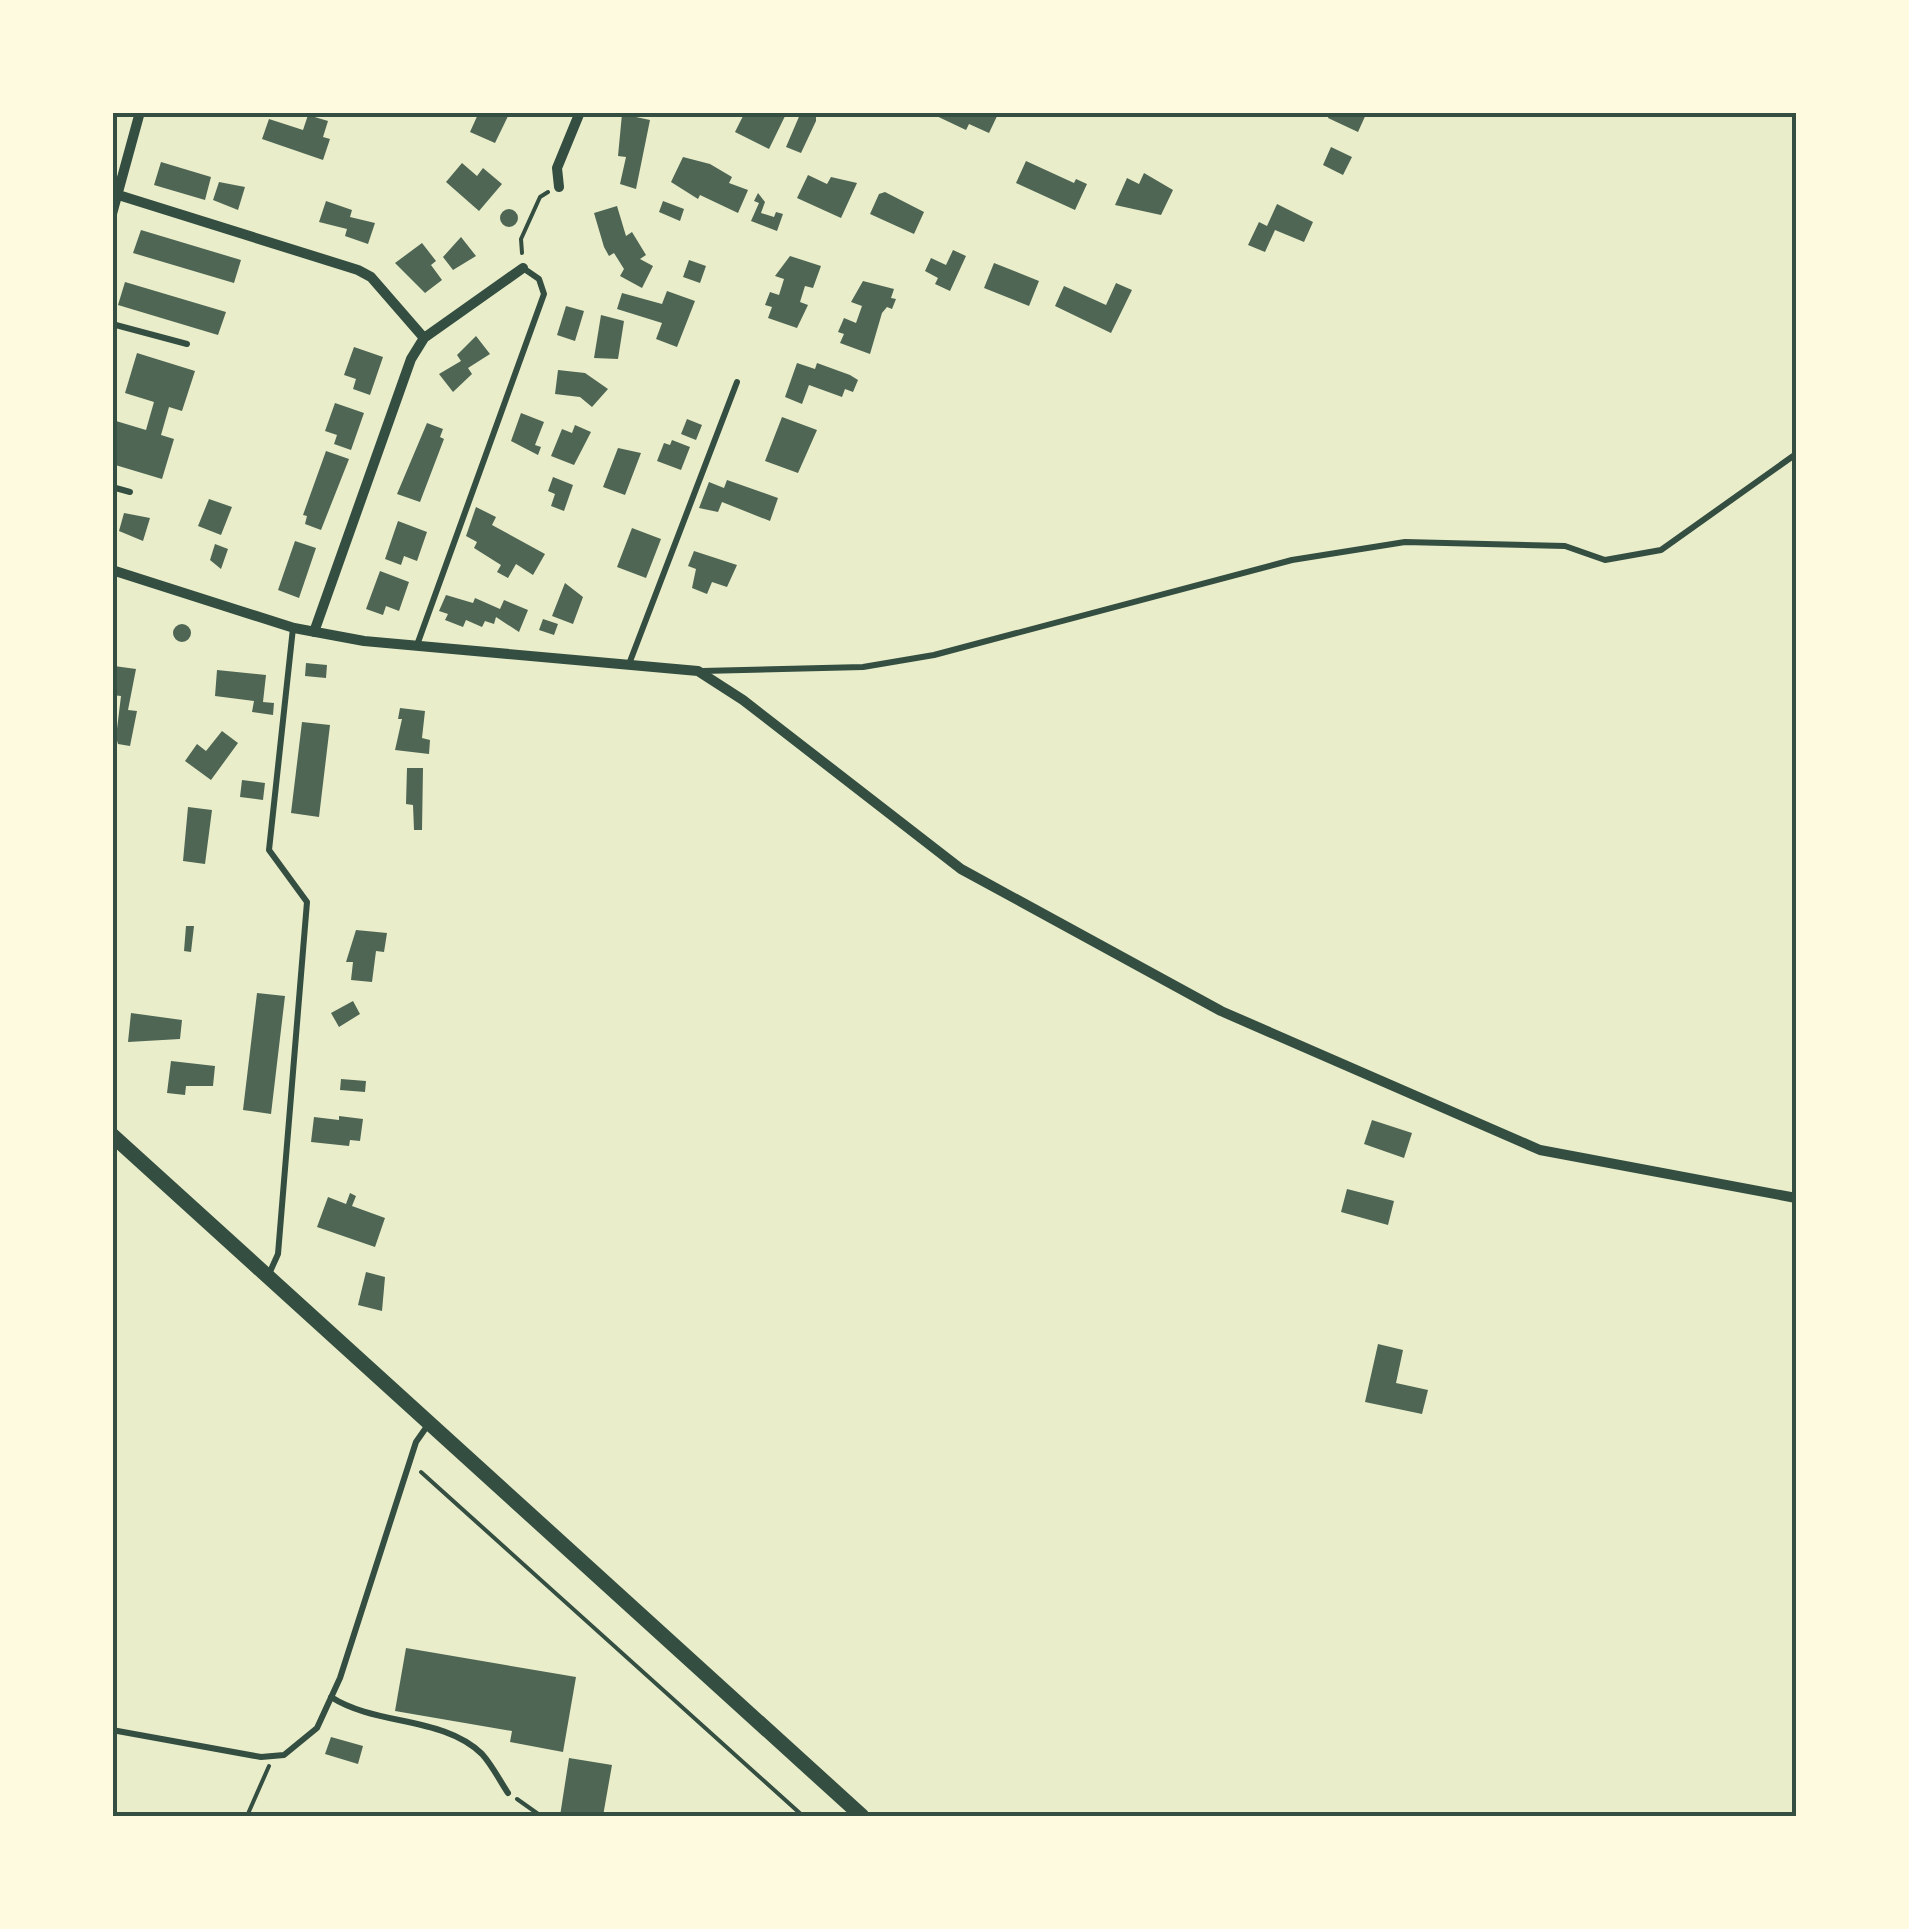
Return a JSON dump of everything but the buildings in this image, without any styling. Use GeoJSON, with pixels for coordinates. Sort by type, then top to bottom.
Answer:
{"type":"FeatureCollection","features":[{"type":"Feature","properties":{"kind":"main road"},"geometry":{"type":"LineString","coordinates":[[112,1134],[862,1816]]}},
{"type":"Feature","properties":{"kind":"street"},"geometry":{"type":"LineString","coordinates":[[112,214],[140,112]]}},
{"type":"Feature","properties":{"kind":"street"},"geometry":{"type":"LineString","coordinates":[[559,188],[557,168],[580,112]]}},
{"type":"Feature","properties":{"kind":"street"},"geometry":{"type":"LineString","coordinates":[[115,194],[358,270],[371,277],[424,338]]}},
{"type":"Feature","properties":{"kind":"street"},"geometry":{"type":"LineString","coordinates":[[314,632],[411,360],[424,338],[524,268]]}},
{"type":"Feature","properties":{"kind":"street"},"geometry":{"type":"LineString","coordinates":[[112,570],[314,632],[416,648],[698,671],[743,700],[961,869],[1221,1011],[1540,1150],[1796,1198]]}},
{"type":"Feature","properties":{"kind":"lane"},"geometry":{"type":"LineString","coordinates":[[416,648],[544,294],[539,279],[524,268]]}},
{"type":"Feature","properties":{"kind":"lane"},"geometry":{"type":"LineString","coordinates":[[112,324],[187,344]]}},
{"type":"Feature","properties":{"kind":"lane"},"geometry":{"type":"LineString","coordinates":[[629,665],[737,382]]}},
{"type":"Feature","properties":{"kind":"lane"},"geometry":{"type":"LineString","coordinates":[[698,671],[863,666],[934,655],[1292,560],[1405,542],[1566,546],[1605,560],[1660,550],[1796,454]]}},
{"type":"Feature","properties":{"kind":"lane"},"geometry":{"type":"LineString","coordinates":[[112,487],[130,492]]}},
{"type":"Feature","properties":{"kind":"lane"},"geometry":{"type":"LineString","coordinates":[[268,1276],[278,1254],[307,902],[269,850],[294,628]]}},
{"type":"Feature","properties":{"kind":"lane"},"geometry":{"type":"LineString","coordinates":[[112,1730],[272,1756],[300,1746],[317,1728],[331,1697],[410,1462],[430,1421]]}},
{"type":"Feature","properties":{"kind":"lane"},"geometry":{"type":"LineString","coordinates":[[331,1697],[353,1711],[450,1734],[482,1754],[508,1793]]}},
{"type":"Feature","properties":{"kind":"path"},"geometry":{"type":"LineString","coordinates":[[524,268],[520,240],[540,196],[559,188]]}},
{"type":"Feature","properties":{"kind":"path"},"geometry":{"type":"LineString","coordinates":[[410,1462],[803,1816]]}},
{"type":"Feature","properties":{"kind":"path"},"geometry":{"type":"LineString","coordinates":[[247,1816],[272,1756]]}},
{"type":"Feature","properties":{"kind":"path"},"geometry":{"type":"LineString","coordinates":[[508,1793],[541,1816]]}}]}
